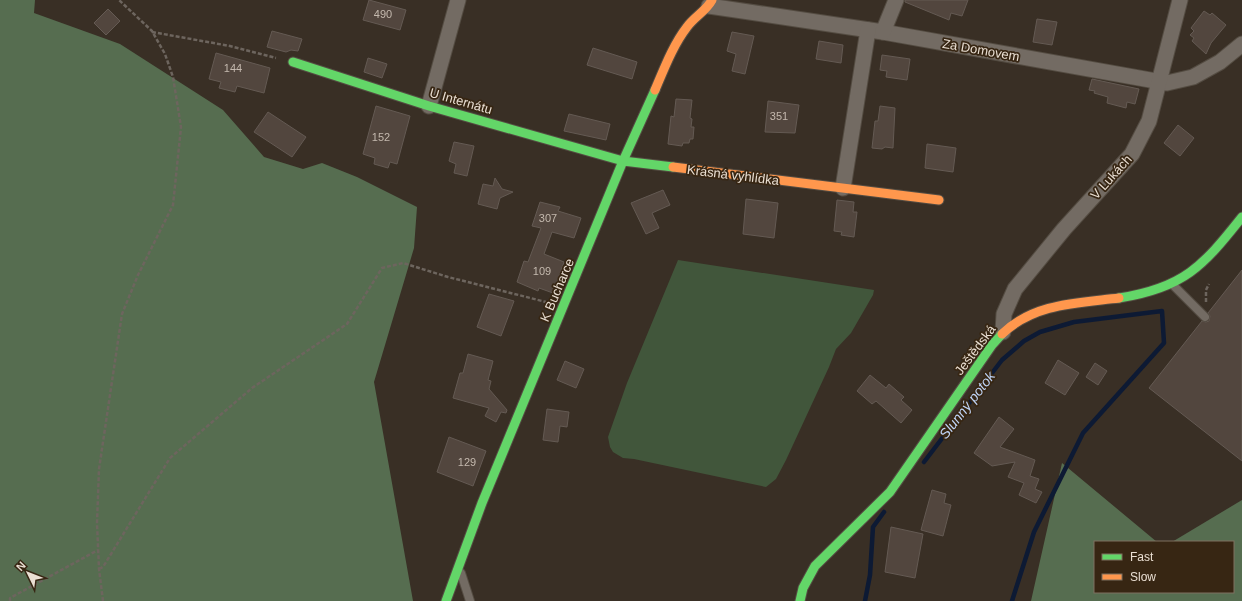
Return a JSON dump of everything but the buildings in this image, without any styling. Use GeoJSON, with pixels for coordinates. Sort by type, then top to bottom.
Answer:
{"type":"FeatureCollection","features":[{"type":"Feature","properties":{"kind":"street"},"geometry":{"type":"LineString","coordinates":[[429,106],[458,0]]}},
{"type":"Feature","properties":{"kind":"street"},"geometry":{"type":"LineString","coordinates":[[883,32],[896,0]]}},
{"type":"Feature","properties":{"kind":"street","name":"V Lukách"},"geometry":{"type":"LineString","coordinates":[[1003,332],[1004,314],[1015,289],[1064,229],[1132,154],[1149,121],[1180,0]]}},
{"type":"Feature","properties":{"kind":"street","name":"Za Domovem"},"geometry":{"type":"LineString","coordinates":[[710,3],[883,32],[1167,83],[1193,77],[1220,62],[1242,44]]}},
{"type":"Feature","properties":{"kind":"street","name":"K Bucharce"},"geometry":{"type":"LineString","coordinates":[[446,601],[482,503],[623,161],[670,55],[687,26],[710,3]]}},
{"type":"Feature","properties":{"kind":"street"},"geometry":{"type":"LineString","coordinates":[[842,188],[868,30]]}},
{"type":"Feature","properties":{"kind":"street","name":"U Internátu"},"geometry":{"type":"LineString","coordinates":[[293,62],[429,106],[623,161]]}},
{"type":"Feature","properties":{"kind":"street","name":"Krásná vyhlídka"},"geometry":{"type":"LineString","coordinates":[[623,161],[939,200]]}},
{"type":"Feature","properties":{"kind":"street","name":"Ještědská"},"geometry":{"type":"LineString","coordinates":[[800,601],[803,588],[815,566],[890,492],[992,344],[1003,332],[1023,318],[1049,308],[1150,292],[1172,284],[1203,265],[1216,251],[1242,217]]}},
{"type":"Feature","properties":{"kind":"lane"},"geometry":{"type":"LineString","coordinates":[[1172,284],[1205,317]]}},
{"type":"Feature","properties":{"kind":"lane"},"geometry":{"type":"LineString","coordinates":[[458,567],[470,601]]}},
{"type":"Feature","properties":{"kind":"path"},"geometry":{"type":"LineString","coordinates":[[103,601],[98,550],[99,469],[122,314],[138,275],[173,205],[181,127],[173,77],[165,54],[152,32],[119,0]]}},
{"type":"Feature","properties":{"kind":"path"},"geometry":{"type":"LineString","coordinates":[[152,32],[230,46],[293,62]]}},
{"type":"Feature","properties":{"kind":"path"},"geometry":{"type":"LineString","coordinates":[[99,569],[103,568],[170,458],[252,388],[347,324],[382,268],[403,263],[448,277],[564,306]]}},
{"type":"Feature","properties":{"kind":"path"},"geometry":{"type":"LineString","coordinates":[[10,601],[10,598],[98,550]]}},
{"type":"Feature","properties":{"kind":"green space"},"geometry":{"type":"Polygon","coordinates":[[[0,0],[35,0],[34,13],[120,44],[223,110],[264,157],[303,169],[322,163],[357,177],[417,207],[414,248],[374,382],[413,601],[0,601],[0,0]]]}},
{"type":"Feature","properties":{"kind":"green space"},"geometry":{"type":"Polygon","coordinates":[[[678,260],[874,290],[873,295],[851,333],[836,349],[786,460],[776,479],[766,487],[634,459],[623,458],[613,452],[610,447],[608,437],[627,383],[678,260]]]}},
{"type":"Feature","properties":{"kind":"green space"},"geometry":{"type":"Polygon","coordinates":[[[1062,463],[1156,541],[1094,541],[1094,593],[1234,593],[1234,541],[1174,541],[1242,500],[1242,601],[1031,601],[1062,463]]]}},
{"type":"Feature","properties":{"kind":"waterway"},"geometry":{"type":"LineString","coordinates":[[924,462],[1002,360],[1024,341],[1040,332],[1074,322],[1162,311],[1164,343],[1083,433],[1034,532],[1012,601]]}},
{"type":"Feature","properties":{"kind":"waterway","name":"Slunný potok"},"geometry":{"type":"LineString","coordinates":[[865,601],[870,575],[873,527],[884,512]]}},
{"type":"Feature","properties":{"kind":"traffic: fast"},"geometry":{"type":"LineString","coordinates":[[293,62],[429,106],[623,161],[673,167]]}},
{"type":"Feature","properties":{"kind":"traffic: fast"},"geometry":{"type":"LineString","coordinates":[[446,601],[482,503],[623,161],[655,90]]}},
{"type":"Feature","properties":{"kind":"traffic: fast"},"geometry":{"type":"LineString","coordinates":[[1119,298],[1141,294],[1160,288],[1176,281],[1190,272],[1203,262],[1242,217]]}},
{"type":"Feature","properties":{"kind":"traffic: fast"},"geometry":{"type":"LineString","coordinates":[[800,601],[803,588],[815,566],[890,492],[992,345],[1002,334]]}},
{"type":"Feature","properties":{"kind":"traffic: slow"},"geometry":{"type":"LineString","coordinates":[[655,90],[677,41],[690,23],[707,7],[712,0]]}},
{"type":"Feature","properties":{"kind":"traffic: slow"},"geometry":{"type":"LineString","coordinates":[[673,167],[939,200]]}},
{"type":"Feature","properties":{"kind":"traffic: slow"},"geometry":{"type":"LineString","coordinates":[[1002,334],[1028,316],[1042,310],[1072,303],[1119,298]]}}]}
